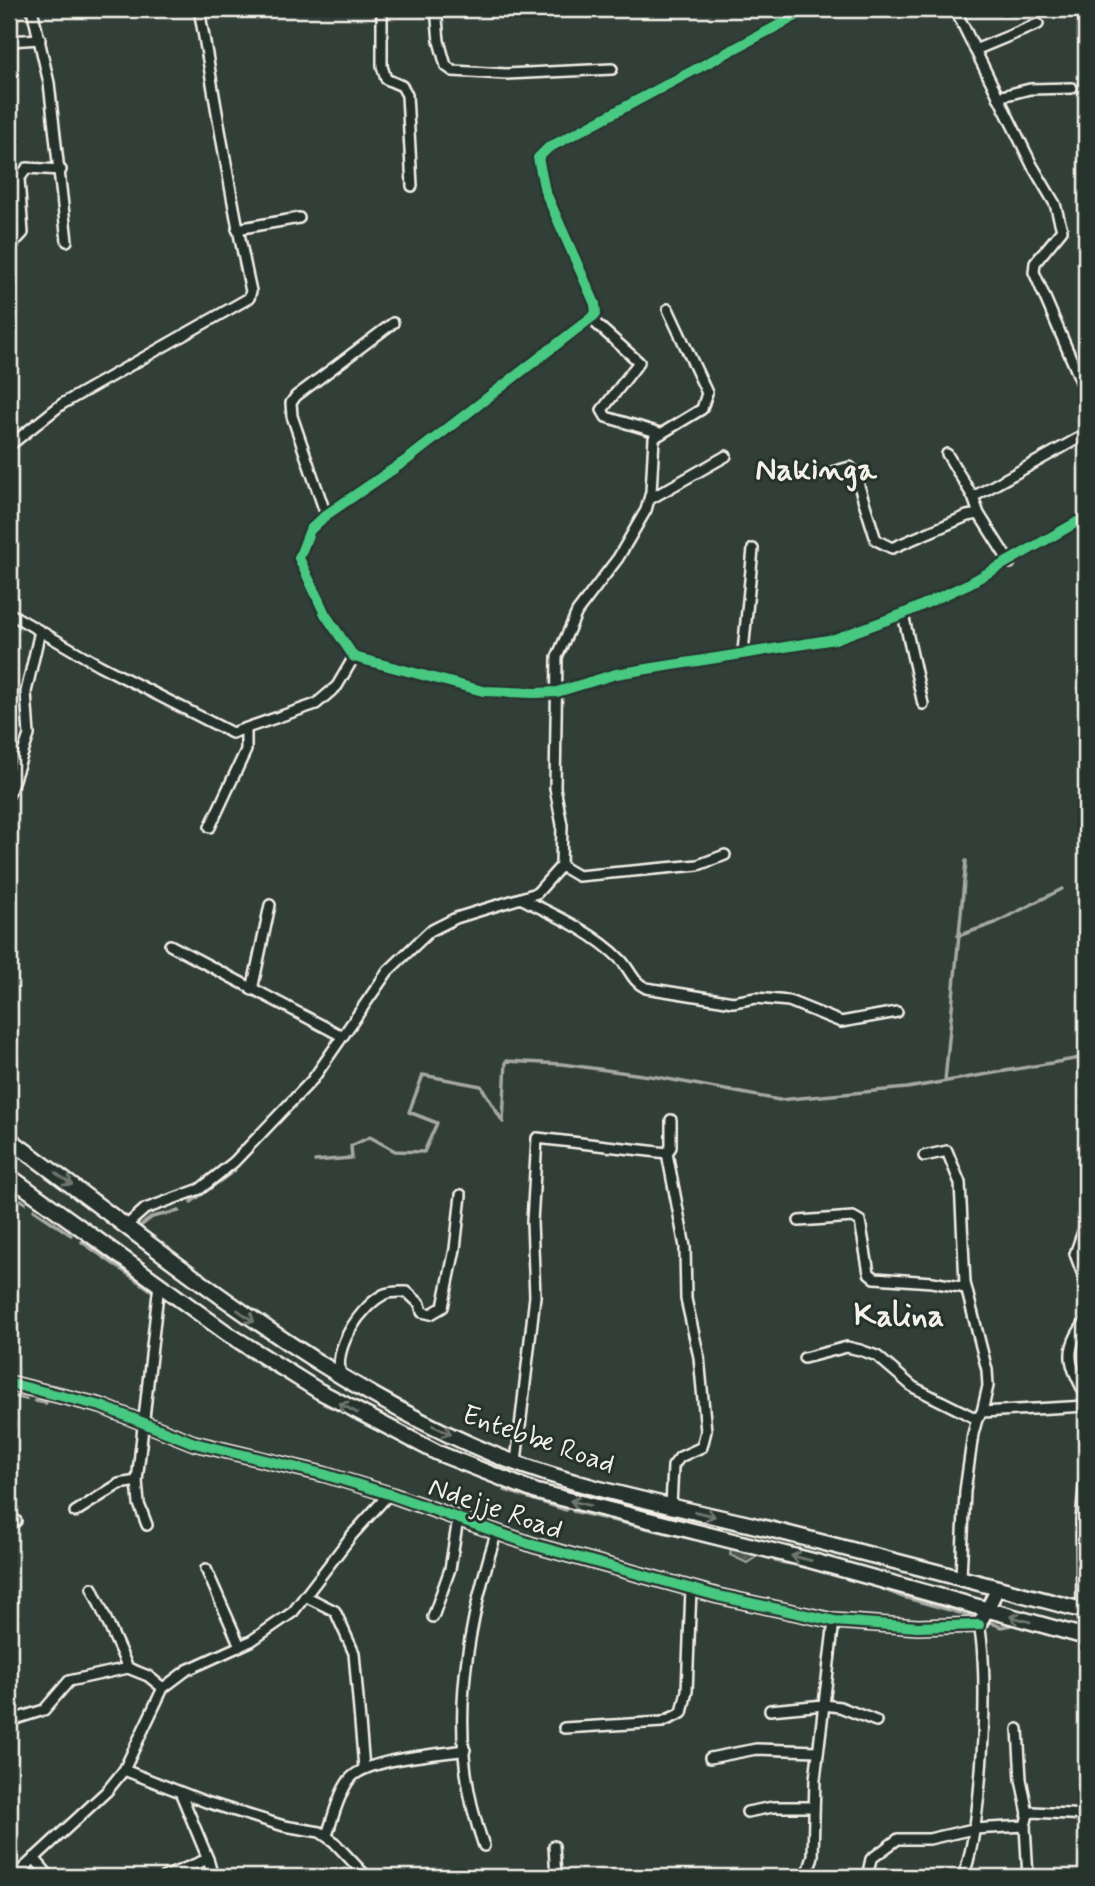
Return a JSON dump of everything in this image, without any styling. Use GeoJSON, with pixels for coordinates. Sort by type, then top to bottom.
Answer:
{"type":"FeatureCollection","features":[{"type":"Feature","properties":{"kind":"main road","name":"Entebbe Road"},"geometry":{"type":"LineString","coordinates":[[9,1139],[252,1320],[412,1416],[516,1462],[671,1506],[1084,1610]]}},
{"type":"Feature","properties":{"kind":"main road","name":"Entebbe Road"},"geometry":{"type":"LineString","coordinates":[[9,1175],[228,1334],[341,1404],[408,1440],[530,1490],[810,1560],[1086,1637]]}},
{"type":"Feature","properties":{"kind":"street"},"geometry":{"type":"LineString","coordinates":[[32,9],[40,39],[61,170],[67,241]]}},
{"type":"Feature","properties":{"kind":"street"},"geometry":{"type":"LineString","coordinates":[[9,446],[62,404],[244,303],[251,291],[237,229],[208,42],[199,9]]}},
{"type":"Feature","properties":{"kind":"street"},"geometry":{"type":"LineString","coordinates":[[382,9],[382,66],[386,79],[402,86],[407,95],[412,186]]}},
{"type":"Feature","properties":{"kind":"street"},"geometry":{"type":"LineString","coordinates":[[436,9],[443,56],[446,66],[453,71],[506,74],[612,69]]}},
{"type":"Feature","properties":{"kind":"street"},"geometry":{"type":"LineString","coordinates":[[809,9],[636,99],[548,148],[538,158],[545,191],[595,304],[596,314],[593,320],[408,459],[326,515],[310,530],[299,558],[325,614],[354,657],[483,691],[557,692],[616,674],[835,639],[903,614],[1010,563],[1086,517]]}},
{"type":"Feature","properties":{"kind":"street"},"geometry":{"type":"LineString","coordinates":[[956,9],[998,97],[1055,204],[1062,226],[1060,235],[1035,263],[1034,272],[1086,393]]}},
{"type":"Feature","properties":{"kind":"street"},"geometry":{"type":"LineString","coordinates":[[975,50],[1038,24]]}},
{"type":"Feature","properties":{"kind":"street"},"geometry":{"type":"LineString","coordinates":[[9,41],[40,39]]}},
{"type":"Feature","properties":{"kind":"street"},"geometry":{"type":"LineString","coordinates":[[998,97],[1030,89],[1072,88]]}},
{"type":"Feature","properties":{"kind":"street"},"geometry":{"type":"LineString","coordinates":[[9,248],[23,233],[19,179],[23,171],[27,168],[61,170]]}},
{"type":"Feature","properties":{"kind":"street"},"geometry":{"type":"LineString","coordinates":[[237,229],[299,218]]}},
{"type":"Feature","properties":{"kind":"street"},"geometry":{"type":"LineString","coordinates":[[130,1227],[128,1224],[145,1209],[185,1196],[212,1182],[303,1091],[388,971],[430,931],[456,918],[537,893],[552,880],[561,866],[562,825],[555,788],[557,692],[554,674],[565,634],[587,597],[618,558],[650,499],[654,442],[660,432],[702,409],[707,393],[668,309]]}},
{"type":"Feature","properties":{"kind":"street"},"geometry":{"type":"LineString","coordinates":[[593,320],[639,362],[602,410],[606,417],[660,432]]}},
{"type":"Feature","properties":{"kind":"street"},"geometry":{"type":"LineString","coordinates":[[326,515],[292,416],[291,403],[296,396],[393,323]]}},
{"type":"Feature","properties":{"kind":"street"},"geometry":{"type":"LineString","coordinates":[[973,497],[1086,434]]}},
{"type":"Feature","properties":{"kind":"street"},"geometry":{"type":"LineString","coordinates":[[947,454],[973,497],[979,514],[1010,563]]}},
{"type":"Feature","properties":{"kind":"street"},"geometry":{"type":"LineString","coordinates":[[650,499],[726,456]]}},
{"type":"Feature","properties":{"kind":"street"},"geometry":{"type":"LineString","coordinates":[[821,475],[850,467],[855,472],[876,540],[892,548],[967,516],[979,514]]}},
{"type":"Feature","properties":{"kind":"street"},"geometry":{"type":"LineString","coordinates":[[743,652],[753,549]]}},
{"type":"Feature","properties":{"kind":"street"},"geometry":{"type":"LineString","coordinates":[[9,612],[210,724],[232,733],[316,704],[329,696],[354,657]]}},
{"type":"Feature","properties":{"kind":"street"},"geometry":{"type":"LineString","coordinates":[[903,614],[923,704]]}},
{"type":"Feature","properties":{"kind":"street"},"geometry":{"type":"LineString","coordinates":[[9,794],[29,735],[26,692],[40,631]]}},
{"type":"Feature","properties":{"kind":"street"},"geometry":{"type":"LineString","coordinates":[[210,827],[246,750],[246,730]]}},
{"type":"Feature","properties":{"kind":"street"},"geometry":{"type":"LineString","coordinates":[[561,866],[578,876],[698,865],[725,855]]}},
{"type":"Feature","properties":{"kind":"street"},"geometry":{"type":"LineString","coordinates":[[522,899],[559,917],[621,960],[635,983],[646,988],[733,1002],[756,998],[789,1001],[841,1022],[897,1012]]}},
{"type":"Feature","properties":{"kind":"street"},"geometry":{"type":"LineString","coordinates":[[252,990],[270,905]]}},
{"type":"Feature","properties":{"kind":"street"},"geometry":{"type":"LineString","coordinates":[[170,945],[342,1037]]}},
{"type":"Feature","properties":{"kind":"street"},"geometry":{"type":"LineString","coordinates":[[671,1120],[671,1147],[667,1153],[685,1247],[686,1299],[699,1357],[706,1432],[702,1447],[680,1457],[673,1466],[671,1506]]}},
{"type":"Feature","properties":{"kind":"street"},"geometry":{"type":"LineString","coordinates":[[516,1462],[535,1296],[532,1222],[537,1139],[667,1153]]}},
{"type":"Feature","properties":{"kind":"street"},"geometry":{"type":"LineString","coordinates":[[924,1156],[947,1151],[960,1183],[966,1288],[977,1336],[986,1356],[988,1386],[979,1416],[963,1508],[961,1577]]}},
{"type":"Feature","properties":{"kind":"street"},"geometry":{"type":"LineString","coordinates":[[342,1376],[338,1368],[349,1329],[385,1294],[407,1292],[420,1304],[422,1312],[431,1314],[443,1307],[455,1249],[460,1195]]}},
{"type":"Feature","properties":{"kind":"street"},"geometry":{"type":"LineString","coordinates":[[799,1221],[853,1217],[860,1221],[869,1273],[875,1278],[932,1282],[966,1288]]}},
{"type":"Feature","properties":{"kind":"street"},"geometry":{"type":"LineString","coordinates":[[1086,1223],[1075,1254],[1086,1283]]}},
{"type":"Feature","properties":{"kind":"street"},"geometry":{"type":"LineString","coordinates":[[148,1525],[139,1504],[138,1480],[159,1284]]}},
{"type":"Feature","properties":{"kind":"street"},"geometry":{"type":"LineString","coordinates":[[1086,1321],[1072,1344],[1070,1357],[1086,1396]]}},
{"type":"Feature","properties":{"kind":"street"},"geometry":{"type":"LineString","coordinates":[[804,1359],[847,1347],[860,1350],[877,1356],[913,1387],[979,1416],[1086,1406]]}},
{"type":"Feature","properties":{"kind":"street","name":"Ndejje Road"},"geometry":{"type":"LineString","coordinates":[[9,1383],[101,1406],[194,1443],[323,1474],[389,1494],[496,1534],[691,1588],[834,1621],[918,1627],[979,1625]]}},
{"type":"Feature","properties":{"kind":"street"},"geometry":{"type":"LineString","coordinates":[[1084,1610],[1081,1520],[1086,1468]]}},
{"type":"Feature","properties":{"kind":"street"},"geometry":{"type":"LineString","coordinates":[[75,1512],[119,1484],[138,1480]]}},
{"type":"Feature","properties":{"kind":"street"},"geometry":{"type":"LineString","coordinates":[[14,1877],[101,1797],[124,1770],[163,1688],[187,1670],[240,1646],[293,1612],[352,1535],[389,1494]]}},
{"type":"Feature","properties":{"kind":"street"},"geometry":{"type":"LineString","coordinates":[[9,1514],[16,1521]]}},
{"type":"Feature","properties":{"kind":"street"},"geometry":{"type":"LineString","coordinates":[[433,1617],[450,1569],[458,1519]]}},
{"type":"Feature","properties":{"kind":"street"},"geometry":{"type":"LineString","coordinates":[[484,1846],[473,1814],[465,1750],[462,1683],[466,1655],[496,1534]]}},
{"type":"Feature","properties":{"kind":"street"},"geometry":{"type":"LineString","coordinates":[[206,1569],[240,1646]]}},
{"type":"Feature","properties":{"kind":"street"},"geometry":{"type":"LineString","coordinates":[[92,1588],[128,1668]]}},
{"type":"Feature","properties":{"kind":"street"},"geometry":{"type":"LineString","coordinates":[[564,1728],[662,1722],[682,1713],[687,1691],[691,1588]]}},
{"type":"Feature","properties":{"kind":"street"},"geometry":{"type":"LineString","coordinates":[[963,1877],[973,1829],[982,1735],[984,1647],[979,1625],[998,1588]]}},
{"type":"Feature","properties":{"kind":"street"},"geometry":{"type":"LineString","coordinates":[[305,1596],[335,1611],[354,1653],[364,1768]]}},
{"type":"Feature","properties":{"kind":"street"},"geometry":{"type":"LineString","coordinates":[[807,1877],[813,1856],[813,1807],[818,1751],[834,1621]]}},
{"type":"Feature","properties":{"kind":"street"},"geometry":{"type":"LineString","coordinates":[[9,1721],[44,1710],[69,1681],[128,1668],[148,1676],[163,1688]]}},
{"type":"Feature","properties":{"kind":"street"},"geometry":{"type":"LineString","coordinates":[[771,1710],[824,1705],[839,1707],[876,1721]]}},
{"type":"Feature","properties":{"kind":"street"},"geometry":{"type":"LineString","coordinates":[[1018,1729],[1021,1779],[1028,1814],[1025,1826],[1028,1877]]}},
{"type":"Feature","properties":{"kind":"street"},"geometry":{"type":"LineString","coordinates":[[710,1758],[755,1749],[818,1751]]}},
{"type":"Feature","properties":{"kind":"street"},"geometry":{"type":"LineString","coordinates":[[327,1835],[344,1789],[350,1779],[364,1768],[465,1750]]}},
{"type":"Feature","properties":{"kind":"street"},"geometry":{"type":"LineString","coordinates":[[124,1770],[181,1794],[284,1826],[327,1835],[366,1877]]}},
{"type":"Feature","properties":{"kind":"street"},"geometry":{"type":"LineString","coordinates":[[181,1794],[213,1877]]}},
{"type":"Feature","properties":{"kind":"street"},"geometry":{"type":"LineString","coordinates":[[747,1812],[773,1807],[813,1807]]}},
{"type":"Feature","properties":{"kind":"street"},"geometry":{"type":"LineString","coordinates":[[1028,1814],[1086,1815]]}},
{"type":"Feature","properties":{"kind":"street"},"geometry":{"type":"LineString","coordinates":[[867,1877],[871,1859],[898,1839],[929,1839],[973,1829],[1025,1826]]}},
{"type":"Feature","properties":{"kind":"street"},"geometry":{"type":"LineString","coordinates":[[554,1846],[556,1877]]}},
{"type":"Feature","properties":{"kind":"street"},"geometry":{"type":"LineString","coordinates":[[34,1858],[50,1877]]}},
{"type":"Feature","properties":{"kind":"street"},"geometry":{"type":"LineString","coordinates":[[164,1877],[208,1859]]}},
{"type":"Feature","properties":{"kind":"shaded area"},"geometry":{"type":"Polygon","coordinates":[[[731,1548],[759,1555],[747,1563],[730,1555],[731,1548]]]}},
{"type":"Feature","properties":{"kind":"waterway"},"geometry":{"type":"LineString","coordinates":[[945,1081],[966,861]]}},
{"type":"Feature","properties":{"kind":"waterway"},"geometry":{"type":"LineString","coordinates":[[958,936],[995,923],[1062,889]]}},
{"type":"Feature","properties":{"kind":"waterway"},"geometry":{"type":"LineString","coordinates":[[315,1161],[352,1158],[351,1146],[370,1137],[395,1151],[424,1152],[437,1123],[409,1112],[423,1075],[481,1086],[503,1122],[506,1061],[562,1064],[657,1077],[779,1100],[907,1088],[1086,1057]]}},
{"type":"Feature","properties":{"kind":"waterway"},"geometry":{"type":"LineString","coordinates":[[191,1202],[235,1170]]}},
{"type":"Feature","properties":{"kind":"waterway"},"geometry":{"type":"LineString","coordinates":[[21,1200],[25,1203]]}},
{"type":"Feature","properties":{"kind":"waterway"},"geometry":{"type":"LineString","coordinates":[[34,1210],[71,1235]]}},
{"type":"Feature","properties":{"kind":"waterway"},"geometry":{"type":"LineString","coordinates":[[139,1227],[152,1217],[179,1211]]}},
{"type":"Feature","properties":{"kind":"waterway"},"geometry":{"type":"LineString","coordinates":[[82,1242],[154,1292]]}},
{"type":"Feature","properties":{"kind":"waterway"},"geometry":{"type":"LineString","coordinates":[[167,1300],[192,1317]]}},
{"type":"Feature","properties":{"kind":"waterway"},"geometry":{"type":"LineString","coordinates":[[201,1324],[215,1334]]}},
{"type":"Feature","properties":{"kind":"waterway"},"geometry":{"type":"LineString","coordinates":[[224,1340],[253,1360]]}},
{"type":"Feature","properties":{"kind":"waterway"},"geometry":{"type":"LineString","coordinates":[[259,1364],[288,1380]]}},
{"type":"Feature","properties":{"kind":"waterway"},"geometry":{"type":"LineString","coordinates":[[49,1385],[64,1388]]}},
{"type":"Feature","properties":{"kind":"waterway"},"geometry":{"type":"LineString","coordinates":[[9,1395],[26,1399]]}},
{"type":"Feature","properties":{"kind":"waterway"},"geometry":{"type":"LineString","coordinates":[[35,1401],[46,1403]]}},
{"type":"Feature","properties":{"kind":"waterway"},"geometry":{"type":"LineString","coordinates":[[324,1404],[345,1412]]}},
{"type":"Feature","properties":{"kind":"waterway"},"geometry":{"type":"LineString","coordinates":[[351,1417],[403,1443]]}},
{"type":"Feature","properties":{"kind":"waterway"},"geometry":{"type":"LineString","coordinates":[[410,1448],[420,1451]]}},
{"type":"Feature","properties":{"kind":"waterway"},"geometry":{"type":"LineString","coordinates":[[505,1490],[566,1510]]}},
{"type":"Feature","properties":{"kind":"waterway"},"geometry":{"type":"LineString","coordinates":[[573,1511],[693,1539]]}},
{"type":"Feature","properties":{"kind":"waterway"},"geometry":{"type":"LineString","coordinates":[[701,1541],[710,1543]]}},
{"type":"Feature","properties":{"kind":"waterway"},"geometry":{"type":"LineString","coordinates":[[775,1561],[808,1567]]}},
{"type":"Feature","properties":{"kind":"waterway"},"geometry":{"type":"LineString","coordinates":[[873,1585],[900,1596],[971,1616]]}},
{"type":"Feature","properties":{"kind":"waterway"},"geometry":{"type":"LineString","coordinates":[[987,1621],[1001,1627],[1011,1625]]}},
{"type":"Feature","properties":{"kind":"cycle path"},"geometry":{"type":"LineString","coordinates":[[809,9],[548,148],[538,158],[545,191],[595,304],[596,314],[408,459],[326,515],[310,530],[299,558],[325,614],[354,657],[483,691],[557,692],[616,674],[835,639],[903,614],[970,583],[1086,517]]}},
{"type":"Feature","properties":{"kind":"cycle path"},"geometry":{"type":"LineString","coordinates":[[9,1383],[101,1406],[194,1443],[323,1474],[389,1494],[533,1545],[718,1596],[834,1621],[918,1627],[979,1625]]}},
{"type":"Feature","properties":{"kind":"district","name":"Nakinga"},"geometry":{"type":"Point","coordinates":[816,468]}},
{"type":"Feature","properties":{"kind":"district","name":"Kalina"},"geometry":{"type":"Point","coordinates":[899,1314]}}]}
